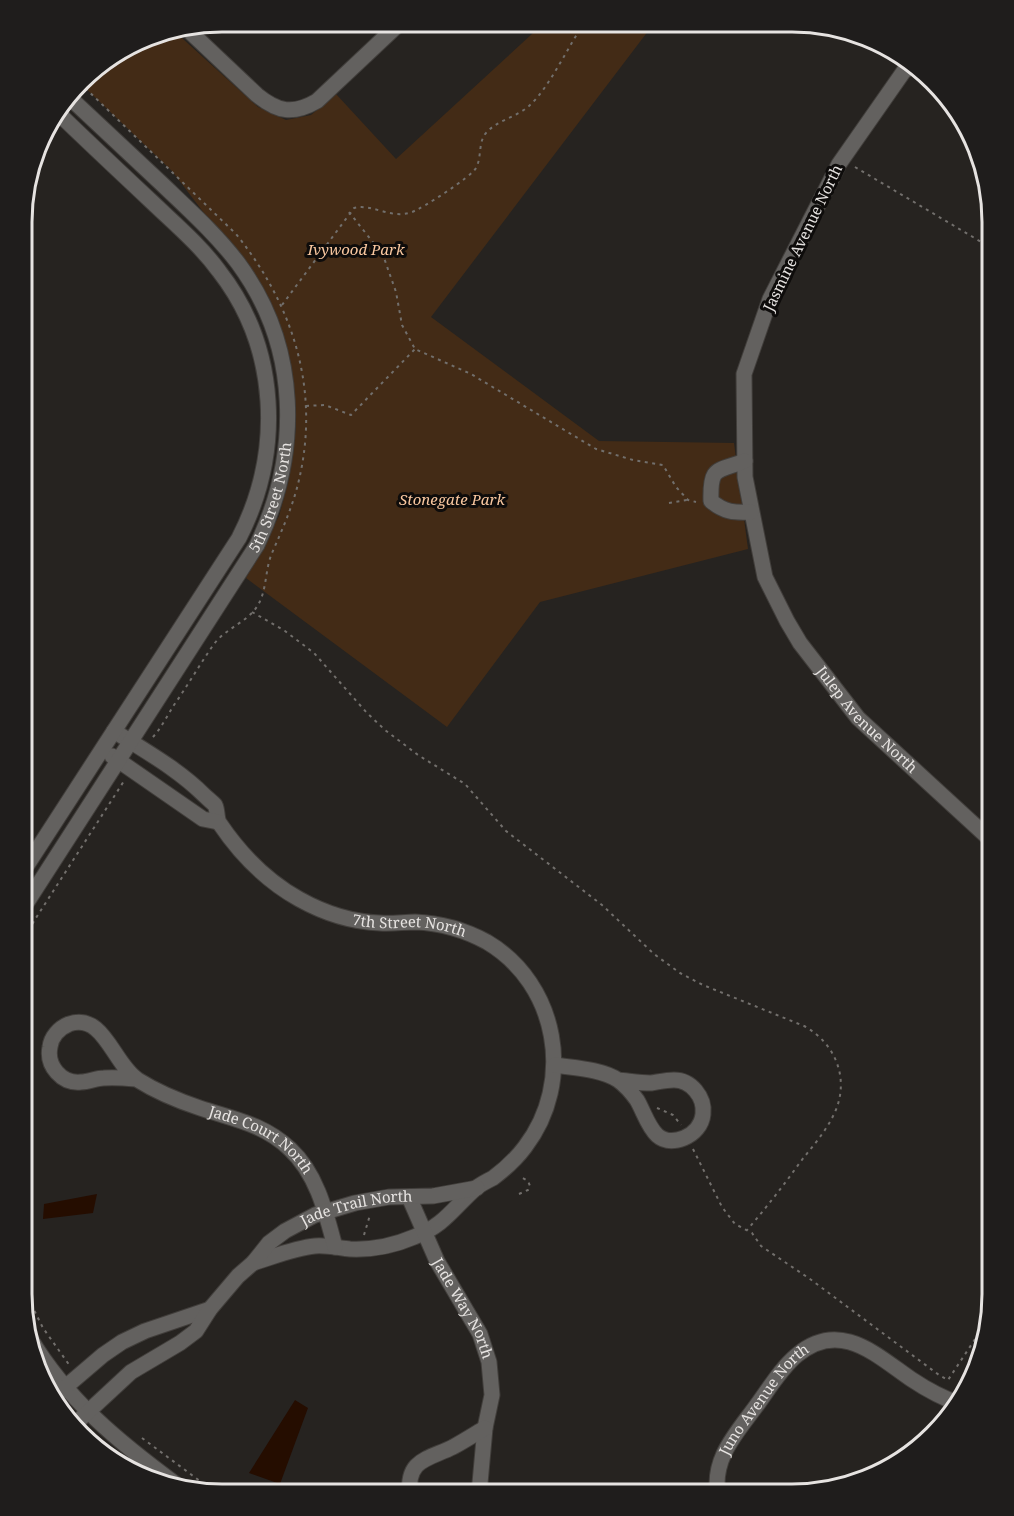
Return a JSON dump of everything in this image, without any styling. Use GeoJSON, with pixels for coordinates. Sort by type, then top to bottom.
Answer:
{"type":"FeatureCollection","features":[{"type":"Feature","properties":{"kind":"street"},"geometry":{"type":"LineString","coordinates":[[192,34],[257,96],[270,105],[288,111],[303,109],[317,101],[390,32]]}},
{"type":"Feature","properties":{"kind":"street","name":"Jasmine Avenue North"},"geometry":{"type":"LineString","coordinates":[[765,577],[745,477],[744,374],[771,299],[842,160],[906,70]]}},
{"type":"Feature","properties":{"kind":"street","name":"5th Street North"},"geometry":{"type":"LineString","coordinates":[[32,894],[247,563],[265,528],[278,493],[289,431],[281,357],[274,333],[265,309],[239,265],[205,226],[74,102]]}},
{"type":"Feature","properties":{"kind":"street","name":"5th Street North"},"geometry":{"type":"LineString","coordinates":[[32,858],[223,564],[247,523],[264,472],[269,432],[268,393],[254,333],[234,292],[220,272],[189,237],[63,118]]}},
{"type":"Feature","properties":{"kind":"street"},"geometry":{"type":"LineString","coordinates":[[745,461],[722,467],[715,473],[711,481],[711,501],[721,509],[735,513],[751,512]]}},
{"type":"Feature","properties":{"kind":"street","name":"Julep Avenue North"},"geometry":{"type":"LineString","coordinates":[[765,577],[800,643],[858,718],[982,832]]}},
{"type":"Feature","properties":{"kind":"street","name":"7th Street North"},"geometry":{"type":"LineString","coordinates":[[114,731],[200,791],[215,806],[218,822],[260,871],[283,889],[308,904],[334,915],[360,921],[418,922],[451,927],[469,933],[495,947],[522,972],[540,1000],[553,1039],[555,1065]]}},
{"type":"Feature","properties":{"kind":"street","name":"7th Street North"},"geometry":{"type":"LineString","coordinates":[[102,749],[203,819],[218,822]]}},
{"type":"Feature","properties":{"kind":"street","name":"Jade Court North"},"geometry":{"type":"LineString","coordinates":[[136,1078],[104,1078],[77,1082],[64,1078],[57,1073],[50,1061],[49,1052],[52,1039],[59,1030],[67,1025],[75,1023],[91,1025],[102,1033],[118,1060],[136,1078],[182,1102],[248,1122],[273,1135],[304,1165],[325,1211],[335,1247]]}},
{"type":"Feature","properties":{"kind":"street"},"geometry":{"type":"LineString","coordinates":[[555,1065],[598,1073],[618,1080],[649,1083],[674,1080],[686,1083],[694,1088],[702,1100],[704,1112],[699,1125],[692,1134],[679,1139],[670,1140],[656,1134],[648,1126],[634,1096],[618,1080]]}},
{"type":"Feature","properties":{"kind":"street","name":"Jade Trail North"},"geometry":{"type":"LineString","coordinates":[[253,1263],[308,1247],[375,1248],[398,1243],[424,1233],[448,1216],[477,1188],[511,1164],[530,1141],[547,1107],[555,1065]]}},
{"type":"Feature","properties":{"kind":"street","name":"Jade Trail North"},"geometry":{"type":"LineString","coordinates":[[80,1420],[137,1366],[180,1343],[196,1331],[210,1309],[238,1276],[276,1237],[305,1219],[325,1211],[364,1201],[433,1196],[477,1188]]}},
{"type":"Feature","properties":{"kind":"street","name":"Jade Way North"},"geometry":{"type":"LineString","coordinates":[[409,1197],[447,1279],[476,1326],[486,1352],[492,1395],[485,1428],[480,1484]]}},
{"type":"Feature","properties":{"kind":"street","name":"Jade Trail North"},"geometry":{"type":"LineString","coordinates":[[60,1392],[103,1355],[130,1338],[210,1309]]}},
{"type":"Feature","properties":{"kind":"street","name":"Juno Avenue North"},"geometry":{"type":"LineString","coordinates":[[718,1484],[717,1471],[726,1447],[791,1361],[805,1349],[817,1344],[835,1340],[848,1341],[868,1348],[917,1383],[950,1399]]}},
{"type":"Feature","properties":{"kind":"street"},"geometry":{"type":"LineString","coordinates":[[46,1366],[60,1392],[88,1412],[130,1451],[163,1475]]}},
{"type":"Feature","properties":{"kind":"street"},"geometry":{"type":"LineString","coordinates":[[411,1484],[411,1476],[426,1457],[450,1448],[485,1428]]}},
{"type":"Feature","properties":{"kind":"path"},"geometry":{"type":"LineString","coordinates":[[282,305],[349,212],[358,207],[400,215],[415,212],[471,174],[477,166],[486,132],[531,105],[579,32]]}},
{"type":"Feature","properties":{"kind":"path"},"geometry":{"type":"LineString","coordinates":[[86,89],[236,234],[262,269],[282,305],[302,372],[305,439],[298,483],[292,506],[267,567],[260,601],[252,612],[220,636],[158,731],[148,741]]}},
{"type":"Feature","properties":{"kind":"path"},"geometry":{"type":"LineString","coordinates":[[842,160],[982,243]]}},
{"type":"Feature","properties":{"kind":"path"},"geometry":{"type":"LineString","coordinates":[[349,212],[383,255],[396,292],[402,325],[415,349],[471,374],[596,449],[633,460],[663,465],[676,487],[688,500]]}},
{"type":"Feature","properties":{"kind":"path"},"geometry":{"type":"LineString","coordinates":[[305,406],[325,405],[351,414],[415,349]]}},
{"type":"Feature","properties":{"kind":"path"},"geometry":{"type":"LineString","coordinates":[[669,502],[711,501]]}},
{"type":"Feature","properties":{"kind":"path"},"geometry":{"type":"LineString","coordinates":[[252,612],[285,631],[319,658],[385,730],[418,755],[465,784],[506,831],[602,905],[654,954],[680,973],[703,985],[809,1029],[827,1045],[837,1060],[841,1078],[840,1097],[835,1113],[790,1176],[747,1230]]}},
{"type":"Feature","properties":{"kind":"path"},"geometry":{"type":"LineString","coordinates":[[32,925],[125,780]]}},
{"type":"Feature","properties":{"kind":"path"},"geometry":{"type":"LineString","coordinates":[[654,1106],[675,1117],[683,1129]]}},
{"type":"Feature","properties":{"kind":"path"},"geometry":{"type":"LineString","coordinates":[[690,1144],[726,1213],[735,1224],[754,1235],[761,1246],[910,1355],[948,1380],[978,1335]]}},
{"type":"Feature","properties":{"kind":"path"},"geometry":{"type":"LineString","coordinates":[[516,1174],[527,1180],[530,1186],[528,1190],[519,1194]]}},
{"type":"Feature","properties":{"kind":"path"},"geometry":{"type":"LineString","coordinates":[[363,1241],[371,1211]]}},
{"type":"Feature","properties":{"kind":"path"},"geometry":{"type":"LineString","coordinates":[[32,1305],[44,1328],[71,1367]]}},
{"type":"Feature","properties":{"kind":"path"},"geometry":{"type":"LineString","coordinates":[[138,1436],[203,1483]]}},
{"type":"Feature","properties":{"kind":"green space"},"geometry":{"type":"Polygon","coordinates":[[[534,32],[647,32],[431,317],[599,441],[734,443],[748,549],[540,602],[447,727],[246,578],[279,516],[288,483],[296,428],[296,410],[290,363],[283,336],[264,292],[172,171],[86,89],[116,64],[138,51],[180,36],[258,107],[286,120],[311,115],[336,94],[396,159],[534,32]]]}},
{"type":"Feature","properties":{"kind":"shaded area"},"geometry":{"type":"Polygon","coordinates":[[[97,1194],[93,1213],[43,1219],[44,1204],[97,1194]]]}},
{"type":"Feature","properties":{"kind":"shaded area"},"geometry":{"type":"Polygon","coordinates":[[[295,1400],[308,1408],[280,1484],[249,1473],[295,1400]]]}},
{"type":"Feature","properties":{"kind":"park label","name":"Ivywood Park"},"geometry":{"type":"Point","coordinates":[356,250]}},
{"type":"Feature","properties":{"kind":"park label","name":"Stonegate Park"},"geometry":{"type":"Point","coordinates":[452,500]}}]}
